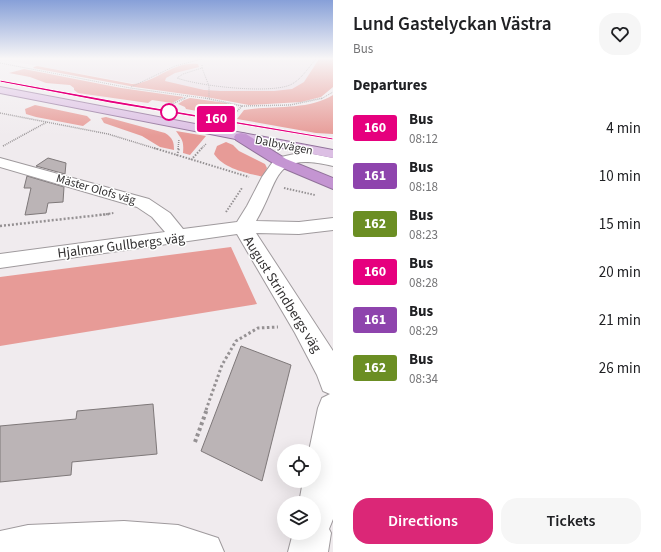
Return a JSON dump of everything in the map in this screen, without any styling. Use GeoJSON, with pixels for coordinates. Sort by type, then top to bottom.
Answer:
{"type":"FeatureCollection","features":[{"type":"Feature","properties":{"kind":"highway"},"geometry":{"type":"LineString","coordinates":[[241,137],[282,162],[333,184]]}},
{"type":"Feature","properties":{"kind":"main road"},"geometry":{"type":"LineString","coordinates":[[21,85],[207,118]]}},
{"type":"Feature","properties":{"kind":"main road","name":"Dalbyvägen"},"geometry":{"type":"LineString","coordinates":[[0,90],[333,154]]}},
{"type":"Feature","properties":{"kind":"street"},"geometry":{"type":"LineString","coordinates":[[242,228],[274,171],[282,162],[288,159],[304,158],[333,162]]}},
{"type":"Feature","properties":{"kind":"street","name":"Mäster Olofs väg"},"geometry":{"type":"LineString","coordinates":[[0,162],[143,203],[155,209],[166,218],[178,237]]}},
{"type":"Feature","properties":{"kind":"street"},"geometry":{"type":"LineString","coordinates":[[0,178],[40,173]]}},
{"type":"Feature","properties":{"kind":"street","name":"Hjalmar Gullbergs väg"},"geometry":{"type":"LineString","coordinates":[[0,261],[242,228],[299,228],[333,224]]}},
{"type":"Feature","properties":{"kind":"street","name":"August Strindbergs väg"},"geometry":{"type":"LineString","coordinates":[[242,228],[304,326],[331,373],[333,382]]}},
{"type":"Feature","properties":{"kind":"street"},"geometry":{"type":"LineString","coordinates":[[318,496],[333,408]]}},
{"type":"Feature","properties":{"kind":"street"},"geometry":{"type":"LineString","coordinates":[[0,550],[28,544],[124,540],[178,544],[204,552]]}},
{"type":"Feature","properties":{"kind":"street"},"geometry":{"type":"LineString","coordinates":[[308,552],[311,540]]}},
{"type":"Feature","properties":{"kind":"path"},"geometry":{"type":"LineString","coordinates":[[113,85],[209,98],[242,106],[275,106],[314,101],[326,97],[333,92]]}},
{"type":"Feature","properties":{"kind":"path"},"geometry":{"type":"LineString","coordinates":[[130,88],[137,85]]}},
{"type":"Feature","properties":{"kind":"path"},"geometry":{"type":"LineString","coordinates":[[202,85],[270,88],[290,85]]}},
{"type":"Feature","properties":{"kind":"path"},"geometry":{"type":"LineString","coordinates":[[209,86],[209,98]]}},
{"type":"Feature","properties":{"kind":"path"},"geometry":{"type":"LineString","coordinates":[[166,106],[176,103],[189,95]]}},
{"type":"Feature","properties":{"kind":"path"},"geometry":{"type":"LineString","coordinates":[[231,118],[242,106]]}},
{"type":"Feature","properties":{"kind":"path"},"geometry":{"type":"LineString","coordinates":[[0,114],[48,121],[108,134],[297,192],[320,195]]}},
{"type":"Feature","properties":{"kind":"path"},"geometry":{"type":"LineString","coordinates":[[0,148],[48,121]]}},
{"type":"Feature","properties":{"kind":"path"},"geometry":{"type":"LineString","coordinates":[[191,160],[209,140]]}},
{"type":"Feature","properties":{"kind":"path"},"geometry":{"type":"LineString","coordinates":[[0,226],[121,212],[143,203]]}},
{"type":"Feature","properties":{"kind":"path"},"geometry":{"type":"LineString","coordinates":[[195,442],[222,365],[236,341],[258,328],[304,326]]}},
{"type":"Feature","properties":{"kind":"shaded area"},"geometry":{"type":"Polygon","coordinates":[[[67,85],[104,85],[184,97],[172,103],[152,100],[148,103],[78,93],[70,85],[67,85]]]}},
{"type":"Feature","properties":{"kind":"shaded area"},"geometry":{"type":"Polygon","coordinates":[[[123,85],[181,85],[204,90],[221,91],[274,91],[292,89],[299,85],[333,85],[333,87],[321,97],[301,102],[249,105],[123,85]]]}},
{"type":"Feature","properties":{"kind":"shaded area"},"geometry":{"type":"Polygon","coordinates":[[[142,85],[322,85],[320,89],[226,98],[142,85]]]}},
{"type":"Feature","properties":{"kind":"shaded area"},"geometry":{"type":"Polygon","coordinates":[[[333,95],[333,134],[316,133],[237,119],[244,110],[290,107],[323,100],[333,95]]]}},
{"type":"Feature","properties":{"kind":"shaded area"},"geometry":{"type":"Polygon","coordinates":[[[190,98],[226,103],[235,106],[234,109],[225,116],[186,109],[178,104],[190,98]]]}},
{"type":"Feature","properties":{"kind":"shaded area"},"geometry":{"type":"Polygon","coordinates":[[[35,105],[87,116],[91,120],[83,126],[26,114],[25,109],[35,105]]]}},
{"type":"Feature","properties":{"kind":"shaded area"},"geometry":{"type":"Polygon","coordinates":[[[106,117],[165,133],[172,140],[174,150],[160,147],[142,136],[104,123],[101,118],[106,117]]]}},
{"type":"Feature","properties":{"kind":"shaded area"},"geometry":{"type":"Polygon","coordinates":[[[176,131],[206,136],[190,155],[183,153],[182,140],[176,131]]]}},
{"type":"Feature","properties":{"kind":"shaded area"},"geometry":{"type":"Polygon","coordinates":[[[226,142],[233,145],[239,151],[265,164],[267,168],[263,177],[236,170],[218,159],[214,154],[217,146],[226,142]]]}},
{"type":"Feature","properties":{"kind":"shaded area"},"geometry":{"type":"Polygon","coordinates":[[[231,247],[257,304],[0,346],[0,277],[231,247]]]}},
{"type":"Feature","properties":{"kind":"building"},"geometry":{"type":"Polygon","coordinates":[[[48,158],[66,163],[65,174],[36,166],[48,158]]]}},
{"type":"Feature","properties":{"kind":"building"},"geometry":{"type":"Polygon","coordinates":[[[27,176],[64,187],[63,202],[48,203],[46,213],[25,215],[31,188],[24,188],[27,176]]]}},
{"type":"Feature","properties":{"kind":"building"},"geometry":{"type":"Polygon","coordinates":[[[241,346],[291,365],[262,481],[201,451],[241,346]]]}},
{"type":"Feature","properties":{"kind":"building"},"geometry":{"type":"Polygon","coordinates":[[[153,404],[157,454],[72,462],[71,475],[0,482],[0,426],[76,419],[77,411],[153,404]]]}},
{"type":"Feature","properties":{"kind":"bus line","name":"160"},"geometry":{"type":"LineString","coordinates":[[18,85],[110,102],[333,139]]}}]}
